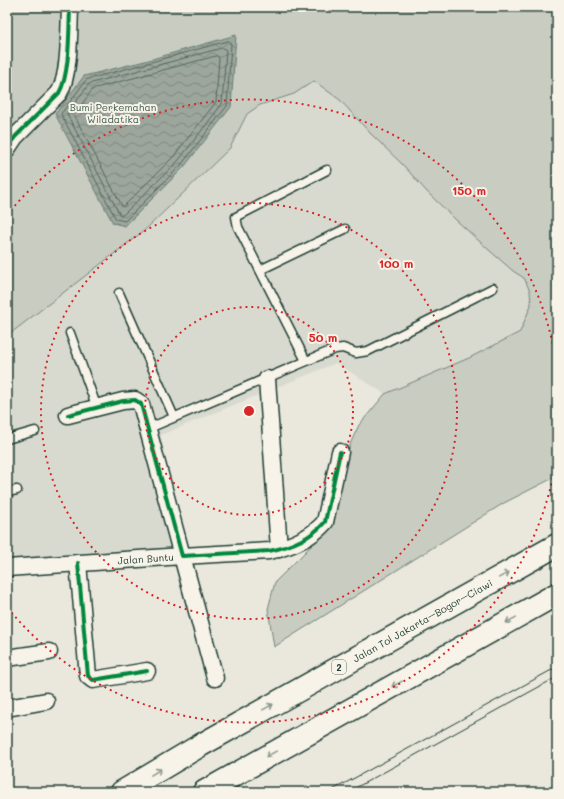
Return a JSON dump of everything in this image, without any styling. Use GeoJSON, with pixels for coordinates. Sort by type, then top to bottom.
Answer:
{"type":"FeatureCollection","features":[{"type":"Feature","properties":{"kind":"highway","name":"Jalan Tol Jakarta–Bogor–Ciawi"},"geometry":{"type":"LineString","coordinates":[[122,792],[201,745],[557,544]]}},
{"type":"Feature","properties":{"kind":"highway"},"geometry":{"type":"LineString","coordinates":[[204,792],[557,594]]}},
{"type":"Feature","properties":{"kind":"street"},"geometry":{"type":"LineString","coordinates":[[7,149],[15,137],[62,88],[67,52],[70,7]]}},
{"type":"Feature","properties":{"kind":"street"},"geometry":{"type":"LineString","coordinates":[[267,379],[279,549]]}},
{"type":"Feature","properties":{"kind":"street"},"geometry":{"type":"LineString","coordinates":[[68,415],[123,401],[135,400],[141,404],[182,556],[269,551],[279,549],[299,541],[320,528],[325,522],[340,452]]}},
{"type":"Feature","properties":{"kind":"street","name":"Jalan Buntu"},"geometry":{"type":"LineString","coordinates":[[7,568],[182,556],[215,678]]}},
{"type":"Feature","properties":{"kind":"street"},"geometry":{"type":"LineString","coordinates":[[78,563],[88,676],[93,680],[147,671]]}},
{"type":"Feature","properties":{"kind":"street"},"geometry":{"type":"LineString","coordinates":[[7,658],[49,652]]}},
{"type":"Feature","properties":{"kind":"street"},"geometry":{"type":"LineString","coordinates":[[7,708],[46,701]]}},
{"type":"Feature","properties":{"kind":"lane"},"geometry":{"type":"LineString","coordinates":[[306,361],[238,227],[236,217],[328,170]]}},
{"type":"Feature","properties":{"kind":"lane"},"geometry":{"type":"LineString","coordinates":[[260,270],[345,229]]}},
{"type":"Feature","properties":{"kind":"lane"},"geometry":{"type":"LineString","coordinates":[[147,429],[336,349],[343,348],[356,353],[368,351],[493,288]]}},
{"type":"Feature","properties":{"kind":"lane"},"geometry":{"type":"LineString","coordinates":[[119,293],[174,417]]}},
{"type":"Feature","properties":{"kind":"lane"},"geometry":{"type":"LineString","coordinates":[[70,333],[97,408]]}},
{"type":"Feature","properties":{"kind":"lane"},"geometry":{"type":"LineString","coordinates":[[7,439],[35,431]]}},
{"type":"Feature","properties":{"kind":"lane"},"geometry":{"type":"LineString","coordinates":[[7,492],[18,490]]}},
{"type":"Feature","properties":{"kind":"shaded area"},"geometry":{"type":"Polygon","coordinates":[[[314,81],[340,100],[427,192],[456,220],[513,271],[524,278],[530,291],[531,305],[520,332],[469,358],[385,394],[336,363],[161,435],[182,554],[7,564],[7,336],[145,230],[230,148],[247,114],[260,105],[294,94],[314,81]]]}},
{"type":"Feature","properties":{"kind":"green space","name":"Bumi Perkemahan Wiladatika"},"geometry":{"type":"Polygon","coordinates":[[[7,7],[557,7],[557,476],[504,503],[274,647],[268,609],[275,582],[322,535],[351,442],[359,425],[385,394],[469,358],[520,332],[531,305],[530,291],[524,278],[513,271],[456,220],[427,192],[340,100],[314,81],[294,94],[260,105],[247,114],[230,148],[145,230],[7,336],[7,7]]]}},
{"type":"Feature","properties":{"kind":"water"},"geometry":{"type":"Polygon","coordinates":[[[236,35],[231,107],[184,167],[125,226],[113,223],[55,114],[84,76],[145,61],[236,35]]]}},
{"type":"Feature","properties":{"kind":"tram line"},"geometry":{"type":"LineString","coordinates":[[329,792],[557,667]]}},
{"type":"Feature","properties":{"kind":"tram line"},"geometry":{"type":"LineString","coordinates":[[348,792],[557,677]]}},
{"type":"Feature","properties":{"kind":"cycle path"},"geometry":{"type":"LineString","coordinates":[[7,149],[15,137],[59,93],[63,85],[67,64],[70,7]]}},
{"type":"Feature","properties":{"kind":"cycle path"},"geometry":{"type":"LineString","coordinates":[[68,415],[123,401],[135,400],[141,404],[182,556],[269,551],[292,544],[313,533],[325,522],[340,452]]}},
{"type":"Feature","properties":{"kind":"cycle path"},"geometry":{"type":"LineString","coordinates":[[78,563],[88,676],[93,680],[147,671]]}}]}
